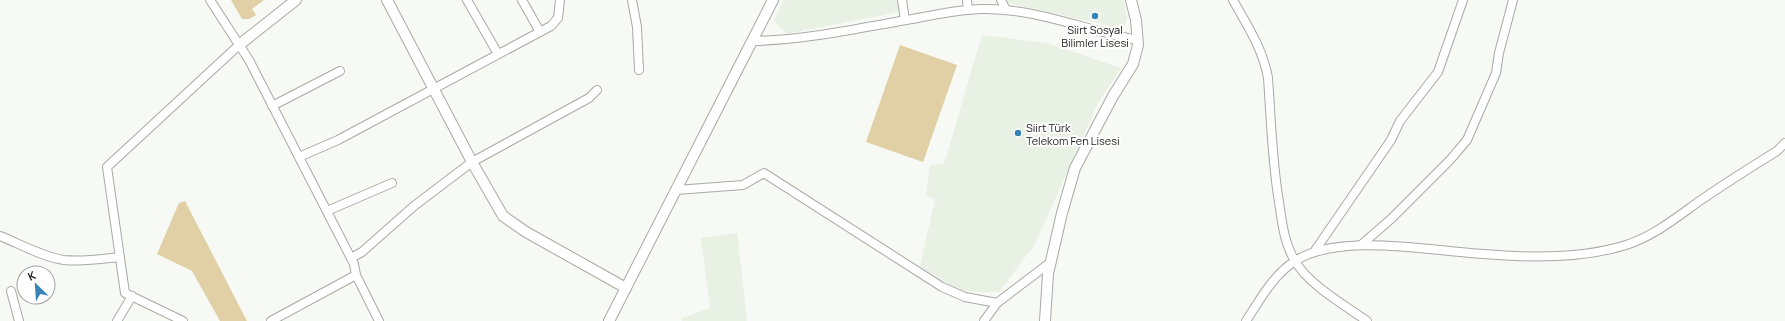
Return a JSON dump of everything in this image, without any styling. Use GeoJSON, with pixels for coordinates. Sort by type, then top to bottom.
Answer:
{"type":"FeatureCollection","features":[{"type":"Feature","properties":{"kind":"street"},"geometry":{"type":"LineString","coordinates":[[210,0],[239,45],[299,157],[350,258],[356,275],[378,321]]}},
{"type":"Feature","properties":{"kind":"street"},"geometry":{"type":"LineString","coordinates":[[184,321],[125,293],[107,167],[239,45],[296,0]]}},
{"type":"Feature","properties":{"kind":"street"},"geometry":{"type":"LineString","coordinates":[[387,0],[432,89],[503,216],[526,232],[626,288]]}},
{"type":"Feature","properties":{"kind":"street"},"geometry":{"type":"LineString","coordinates":[[467,0],[498,54]]}},
{"type":"Feature","properties":{"kind":"street"},"geometry":{"type":"LineString","coordinates":[[522,0],[540,32]]}},
{"type":"Feature","properties":{"kind":"street"},"geometry":{"type":"LineString","coordinates":[[299,157],[338,140],[551,26],[558,18],[560,0]]}},
{"type":"Feature","properties":{"kind":"street"},"geometry":{"type":"LineString","coordinates":[[632,0],[637,27],[639,70]]}},
{"type":"Feature","properties":{"kind":"street"},"geometry":{"type":"LineString","coordinates":[[609,321],[773,0]]}},
{"type":"Feature","properties":{"kind":"street"},"geometry":{"type":"LineString","coordinates":[[902,0],[905,20]]}},
{"type":"Feature","properties":{"kind":"street"},"geometry":{"type":"LineString","coordinates":[[967,0],[968,10]]}},
{"type":"Feature","properties":{"kind":"street"},"geometry":{"type":"LineString","coordinates":[[1001,0],[1006,10]]}},
{"type":"Feature","properties":{"kind":"street"},"geometry":{"type":"LineString","coordinates":[[1045,321],[1048,274],[1075,168],[1113,96],[1133,64],[1138,40],[1131,0]]}},
{"type":"Feature","properties":{"kind":"street"},"geometry":{"type":"LineString","coordinates":[[1233,0],[1263,53],[1266,64],[1274,180],[1280,218],[1287,243],[1295,261],[1314,283],[1367,321]]}},
{"type":"Feature","properties":{"kind":"street"},"geometry":{"type":"LineString","coordinates":[[1314,252],[1390,140],[1400,121],[1438,72],[1463,0]]}},
{"type":"Feature","properties":{"kind":"street"},"geometry":{"type":"LineString","coordinates":[[1361,244],[1391,219],[1450,160],[1467,140],[1496,73],[1499,54],[1513,0]]}},
{"type":"Feature","properties":{"kind":"street"},"geometry":{"type":"LineString","coordinates":[[752,41],[787,40],[983,8],[1006,10],[1050,18],[1138,40]]}},
{"type":"Feature","properties":{"kind":"street"},"geometry":{"type":"LineString","coordinates":[[272,106],[340,71]]}},
{"type":"Feature","properties":{"kind":"street"},"geometry":{"type":"LineString","coordinates":[[350,258],[362,252],[414,206],[472,162],[589,98],[597,90]]}},
{"type":"Feature","properties":{"kind":"street"},"geometry":{"type":"LineString","coordinates":[[1246,321],[1273,281],[1295,261],[1314,252],[1361,244],[1519,256],[1589,253],[1626,245],[1658,231],[1777,151],[1785,143]]}},
{"type":"Feature","properties":{"kind":"street"},"geometry":{"type":"LineString","coordinates":[[676,190],[743,185],[764,173],[942,286],[965,297],[997,303]]}},
{"type":"Feature","properties":{"kind":"street"},"geometry":{"type":"LineString","coordinates":[[327,211],[392,183]]}},
{"type":"Feature","properties":{"kind":"street"},"geometry":{"type":"LineString","coordinates":[[0,236],[62,260],[83,261],[120,257]]}},
{"type":"Feature","properties":{"kind":"street"},"geometry":{"type":"LineString","coordinates":[[984,321],[997,303],[1051,262]]}},
{"type":"Feature","properties":{"kind":"street"},"geometry":{"type":"LineString","coordinates":[[271,321],[356,275]]}},
{"type":"Feature","properties":{"kind":"street"},"geometry":{"type":"LineString","coordinates":[[11,291],[19,321]]}},
{"type":"Feature","properties":{"kind":"street"},"geometry":{"type":"LineString","coordinates":[[117,321],[132,296]]}},
{"type":"Feature","properties":{"kind":"shaded area"},"geometry":{"type":"Polygon","coordinates":[[[231,0],[264,0],[252,9],[256,15],[249,19],[242,19],[231,0]]]}},
{"type":"Feature","properties":{"kind":"shaded area"},"geometry":{"type":"Polygon","coordinates":[[[784,0],[898,0],[899,12],[786,34],[774,20],[784,0]]]}},
{"type":"Feature","properties":{"kind":"shaded area","name":"Siirt Sosyal Bilimler Lisesi"},"geometry":{"type":"Polygon","coordinates":[[[1007,0],[1124,0],[1127,18],[1124,26],[1119,28],[1008,3],[1007,0]]]}},
{"type":"Feature","properties":{"kind":"shaded area","name":"Siirt Türk Telekom Fen Lisesi"},"geometry":{"type":"Polygon","coordinates":[[[982,35],[1047,43],[1121,68],[1098,103],[1035,244],[999,292],[957,290],[920,266],[935,200],[926,195],[930,165],[944,164],[982,35]]]}},
{"type":"Feature","properties":{"kind":"shaded area"},"geometry":{"type":"Polygon","coordinates":[[[900,45],[957,65],[923,162],[866,142],[900,45]]]}},
{"type":"Feature","properties":{"kind":"shaded area"},"geometry":{"type":"Polygon","coordinates":[[[185,201],[247,321],[220,321],[192,271],[157,254],[179,203],[185,201]]]}},
{"type":"Feature","properties":{"kind":"shaded area"},"geometry":{"type":"Polygon","coordinates":[[[737,233],[747,321],[682,321],[682,318],[710,308],[701,238],[737,233]]]}},
{"type":"Feature","properties":{"kind":"place","name":"Siirt Sosyal Bilimler Lisesi"},"geometry":{"type":"Point","coordinates":[1095,16]}},
{"type":"Feature","properties":{"kind":"place","name":"Siirt Türk Telekom Fen Lisesi"},"geometry":{"type":"Point","coordinates":[1018,133]}}]}
